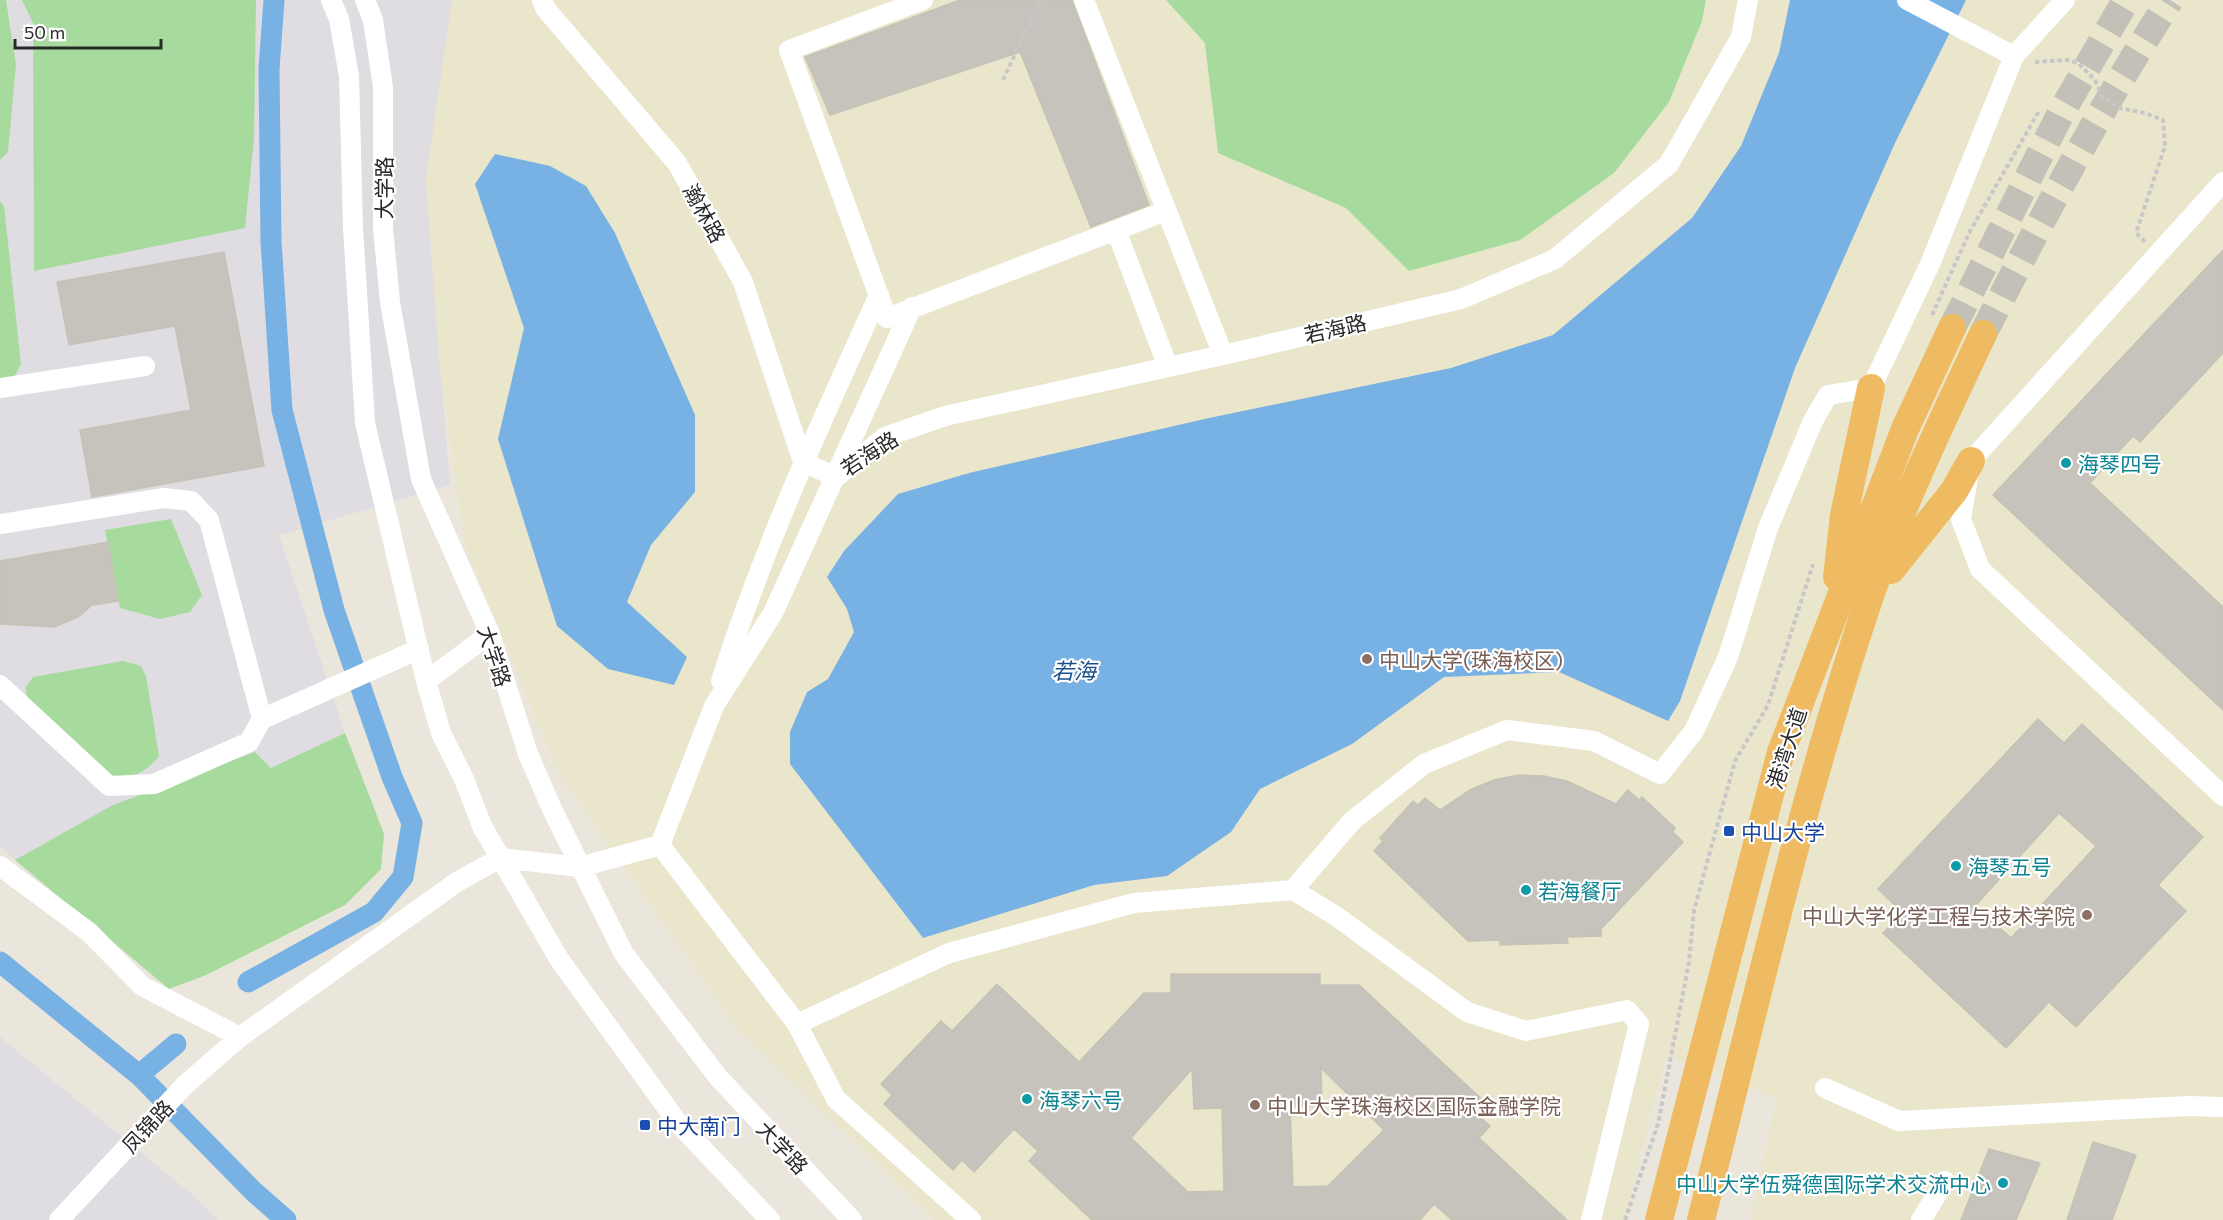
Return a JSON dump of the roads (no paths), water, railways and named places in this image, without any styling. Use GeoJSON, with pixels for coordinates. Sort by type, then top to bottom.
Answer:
{"type":"FeatureCollection","features":[{"type":"Feature","properties":{"kind":"highway","name":"港湾大道"},"geometry":{"type":"LineString","coordinates":[[1659,1220],[1781,752],[1905,429],[1941,324]]}},
{"type":"Feature","properties":{"kind":"highway","name":"港湾大道"},"geometry":{"type":"LineString","coordinates":[[1701,1220],[1814,780],[1871,595],[1934,439],[1983,334]]}},
{"type":"Feature","properties":{"kind":"highway"},"geometry":{"type":"LineString","coordinates":[[1832,620],[1844,515],[1872,388]]}},
{"type":"Feature","properties":{"kind":"highway"},"geometry":{"type":"LineString","coordinates":[[1871,595],[1954,491],[1971,461]]}},
{"type":"Feature","properties":{"kind":"street","name":"大学路"},"geometry":{"type":"LineString","coordinates":[[331,0],[339,19],[350,76],[353,227],[365,423],[426,681],[441,733],[464,779],[482,826],[559,959],[678,1124],[770,1220]]}},
{"type":"Feature","properties":{"kind":"street","name":"大学路"},"geometry":{"type":"LineString","coordinates":[[365,0],[373,20],[382,87],[383,228],[390,302],[421,479],[490,634],[528,754],[580,867],[624,954],[718,1077],[852,1220]]}},
{"type":"Feature","properties":{"kind":"street","name":"瀚林路"},"geometry":{"type":"LineString","coordinates":[[542,0],[545,8],[677,163],[743,282],[803,462]]}},
{"type":"Feature","properties":{"kind":"street"},"geometry":{"type":"LineString","coordinates":[[923,0],[789,50],[887,318],[1166,211]]}},
{"type":"Feature","properties":{"kind":"street"},"geometry":{"type":"LineString","coordinates":[[1084,0],[1223,355]]}},
{"type":"Feature","properties":{"kind":"street","name":"若海路"},"geometry":{"type":"LineString","coordinates":[[803,462],[836,477],[885,437],[945,416],[1223,355],[1461,298],[1555,259],[1669,164],[1741,38],[1748,0]]}},
{"type":"Feature","properties":{"kind":"street"},"geometry":{"type":"LineString","coordinates":[[1907,0],[2014,56]]}},
{"type":"Feature","properties":{"kind":"street"},"geometry":{"type":"LineString","coordinates":[[1293,890],[1352,821],[1424,764],[1507,730],[1594,741],[1660,774],[1694,731],[1728,657],[1768,528],[1812,421],[1828,395],[1872,388],[1930,264],[2014,56],[2065,0]]}},
{"type":"Feature","properties":{"kind":"street"},"geometry":{"type":"LineString","coordinates":[[2223,182],[1971,461],[1961,519],[1980,570],[2223,795]]}},
{"type":"Feature","properties":{"kind":"street"},"geometry":{"type":"LineString","coordinates":[[1116,230],[1168,367]]}},
{"type":"Feature","properties":{"kind":"street"},"geometry":{"type":"LineString","coordinates":[[660,845],[714,706],[747,600],[803,462],[879,295]]}},
{"type":"Feature","properties":{"kind":"street"},"geometry":{"type":"LineString","coordinates":[[714,706],[773,613],[912,307]]}},
{"type":"Feature","properties":{"kind":"street"},"geometry":{"type":"LineString","coordinates":[[0,388],[145,366]]}},
{"type":"Feature","properties":{"kind":"street"},"geometry":{"type":"LineString","coordinates":[[0,524],[164,498],[191,501],[209,520],[262,719]]}},
{"type":"Feature","properties":{"kind":"street"},"geometry":{"type":"LineString","coordinates":[[426,681],[490,634]]}},
{"type":"Feature","properties":{"kind":"street"},"geometry":{"type":"LineString","coordinates":[[0,685],[110,786],[154,784],[249,742],[262,719],[419,649]]}},
{"type":"Feature","properties":{"kind":"street"},"geometry":{"type":"LineString","coordinates":[[500,858],[580,867],[660,845]]}},
{"type":"Feature","properties":{"kind":"street"},"geometry":{"type":"LineString","coordinates":[[660,845],[797,1024],[836,1099],[971,1220]]}},
{"type":"Feature","properties":{"kind":"street","name":"凤锦路"},"geometry":{"type":"LineString","coordinates":[[59,1220],[185,1085],[240,1037],[457,882],[500,858]]}},
{"type":"Feature","properties":{"kind":"street"},"geometry":{"type":"LineString","coordinates":[[0,866],[89,932],[142,986],[240,1037]]}},
{"type":"Feature","properties":{"kind":"street"},"geometry":{"type":"LineString","coordinates":[[797,1024],[949,953],[1134,903],[1293,890],[1336,916],[1467,1012],[1527,1031],[1627,1010],[1639,1024],[1591,1220]]}},
{"type":"Feature","properties":{"kind":"street"},"geometry":{"type":"LineString","coordinates":[[1826,1088],[1899,1121],[2188,1106],[2223,1107]]}},
{"type":"Feature","properties":{"kind":"street"},"geometry":{"type":"LineString","coordinates":[[1922,1220],[1945,1181]]}},
{"type":"Feature","properties":{"kind":"water","name":"若海"},"geometry":{"type":"Polygon","coordinates":[[[1790,0],[1966,0],[1895,143],[1795,368],[1680,701],[1668,721],[1559,672],[1444,677],[1352,744],[1260,789],[1231,832],[1167,876],[1094,885],[923,938],[790,764],[790,732],[807,692],[828,679],[854,632],[847,609],[827,577],[844,551],[898,494],[969,473],[1209,418],[1451,368],[1553,335],[1692,218],[1741,146],[1779,53],[1790,0]]]}},
{"type":"Feature","properties":{"kind":"water"},"geometry":{"type":"Polygon","coordinates":[[[495,154],[550,166],[586,186],[615,233],[695,415],[695,492],[651,545],[627,602],[687,657],[674,685],[608,669],[557,626],[498,439],[524,328],[475,184],[495,154]]]}},
{"type":"Feature","properties":{"kind":"waterway"},"geometry":{"type":"LineString","coordinates":[[248,982],[374,912],[403,877],[412,823],[392,777],[334,610],[282,410],[271,241],[269,69],[274,0]]}},
{"type":"Feature","properties":{"kind":"waterway"},"geometry":{"type":"LineString","coordinates":[[0,962],[139,1075],[254,1192],[286,1220]]}},
{"type":"Feature","properties":{"kind":"waterway"},"geometry":{"type":"LineString","coordinates":[[139,1075],[176,1044]]}},
{"type":"Feature","properties":{"kind":"tunnel"},"geometry":{"type":"LineString","coordinates":[[1952,328],[2062,111],[2126,0]]}},
{"type":"Feature","properties":{"kind":"tunnel"},"geometry":{"type":"LineString","coordinates":[[1983,334],[2072,164],[2170,0]]}},
{"type":"Feature","properties":{"kind":"place","name":"海琴四号"},"geometry":{"type":"Point","coordinates":[2066,463]}},
{"type":"Feature","properties":{"kind":"place","name":"中山大学(珠海校区)"},"geometry":{"type":"Point","coordinates":[1367,659]}},
{"type":"Feature","properties":{"kind":"place","name":"中山大学"},"geometry":{"type":"Point","coordinates":[1729,831]}},
{"type":"Feature","properties":{"kind":"place","name":"海琴五号"},"geometry":{"type":"Point","coordinates":[1956,866]}},
{"type":"Feature","properties":{"kind":"place","name":"若海餐厅"},"geometry":{"type":"Point","coordinates":[1526,890]}},
{"type":"Feature","properties":{"kind":"place","name":"中山大学化学工程与技术学院"},"geometry":{"type":"Point","coordinates":[2087,915]}},
{"type":"Feature","properties":{"kind":"place","name":"海琴六号"},"geometry":{"type":"Point","coordinates":[1027,1099]}},
{"type":"Feature","properties":{"kind":"place","name":"中山大学珠海校区国际金融学院"},"geometry":{"type":"Point","coordinates":[1255,1105]}},
{"type":"Feature","properties":{"kind":"place","name":"中大南门"},"geometry":{"type":"Point","coordinates":[645,1125]}},
{"type":"Feature","properties":{"kind":"place","name":"中山大学伍舜德国际学术交流中心"},"geometry":{"type":"Point","coordinates":[2003,1183]}}]}
